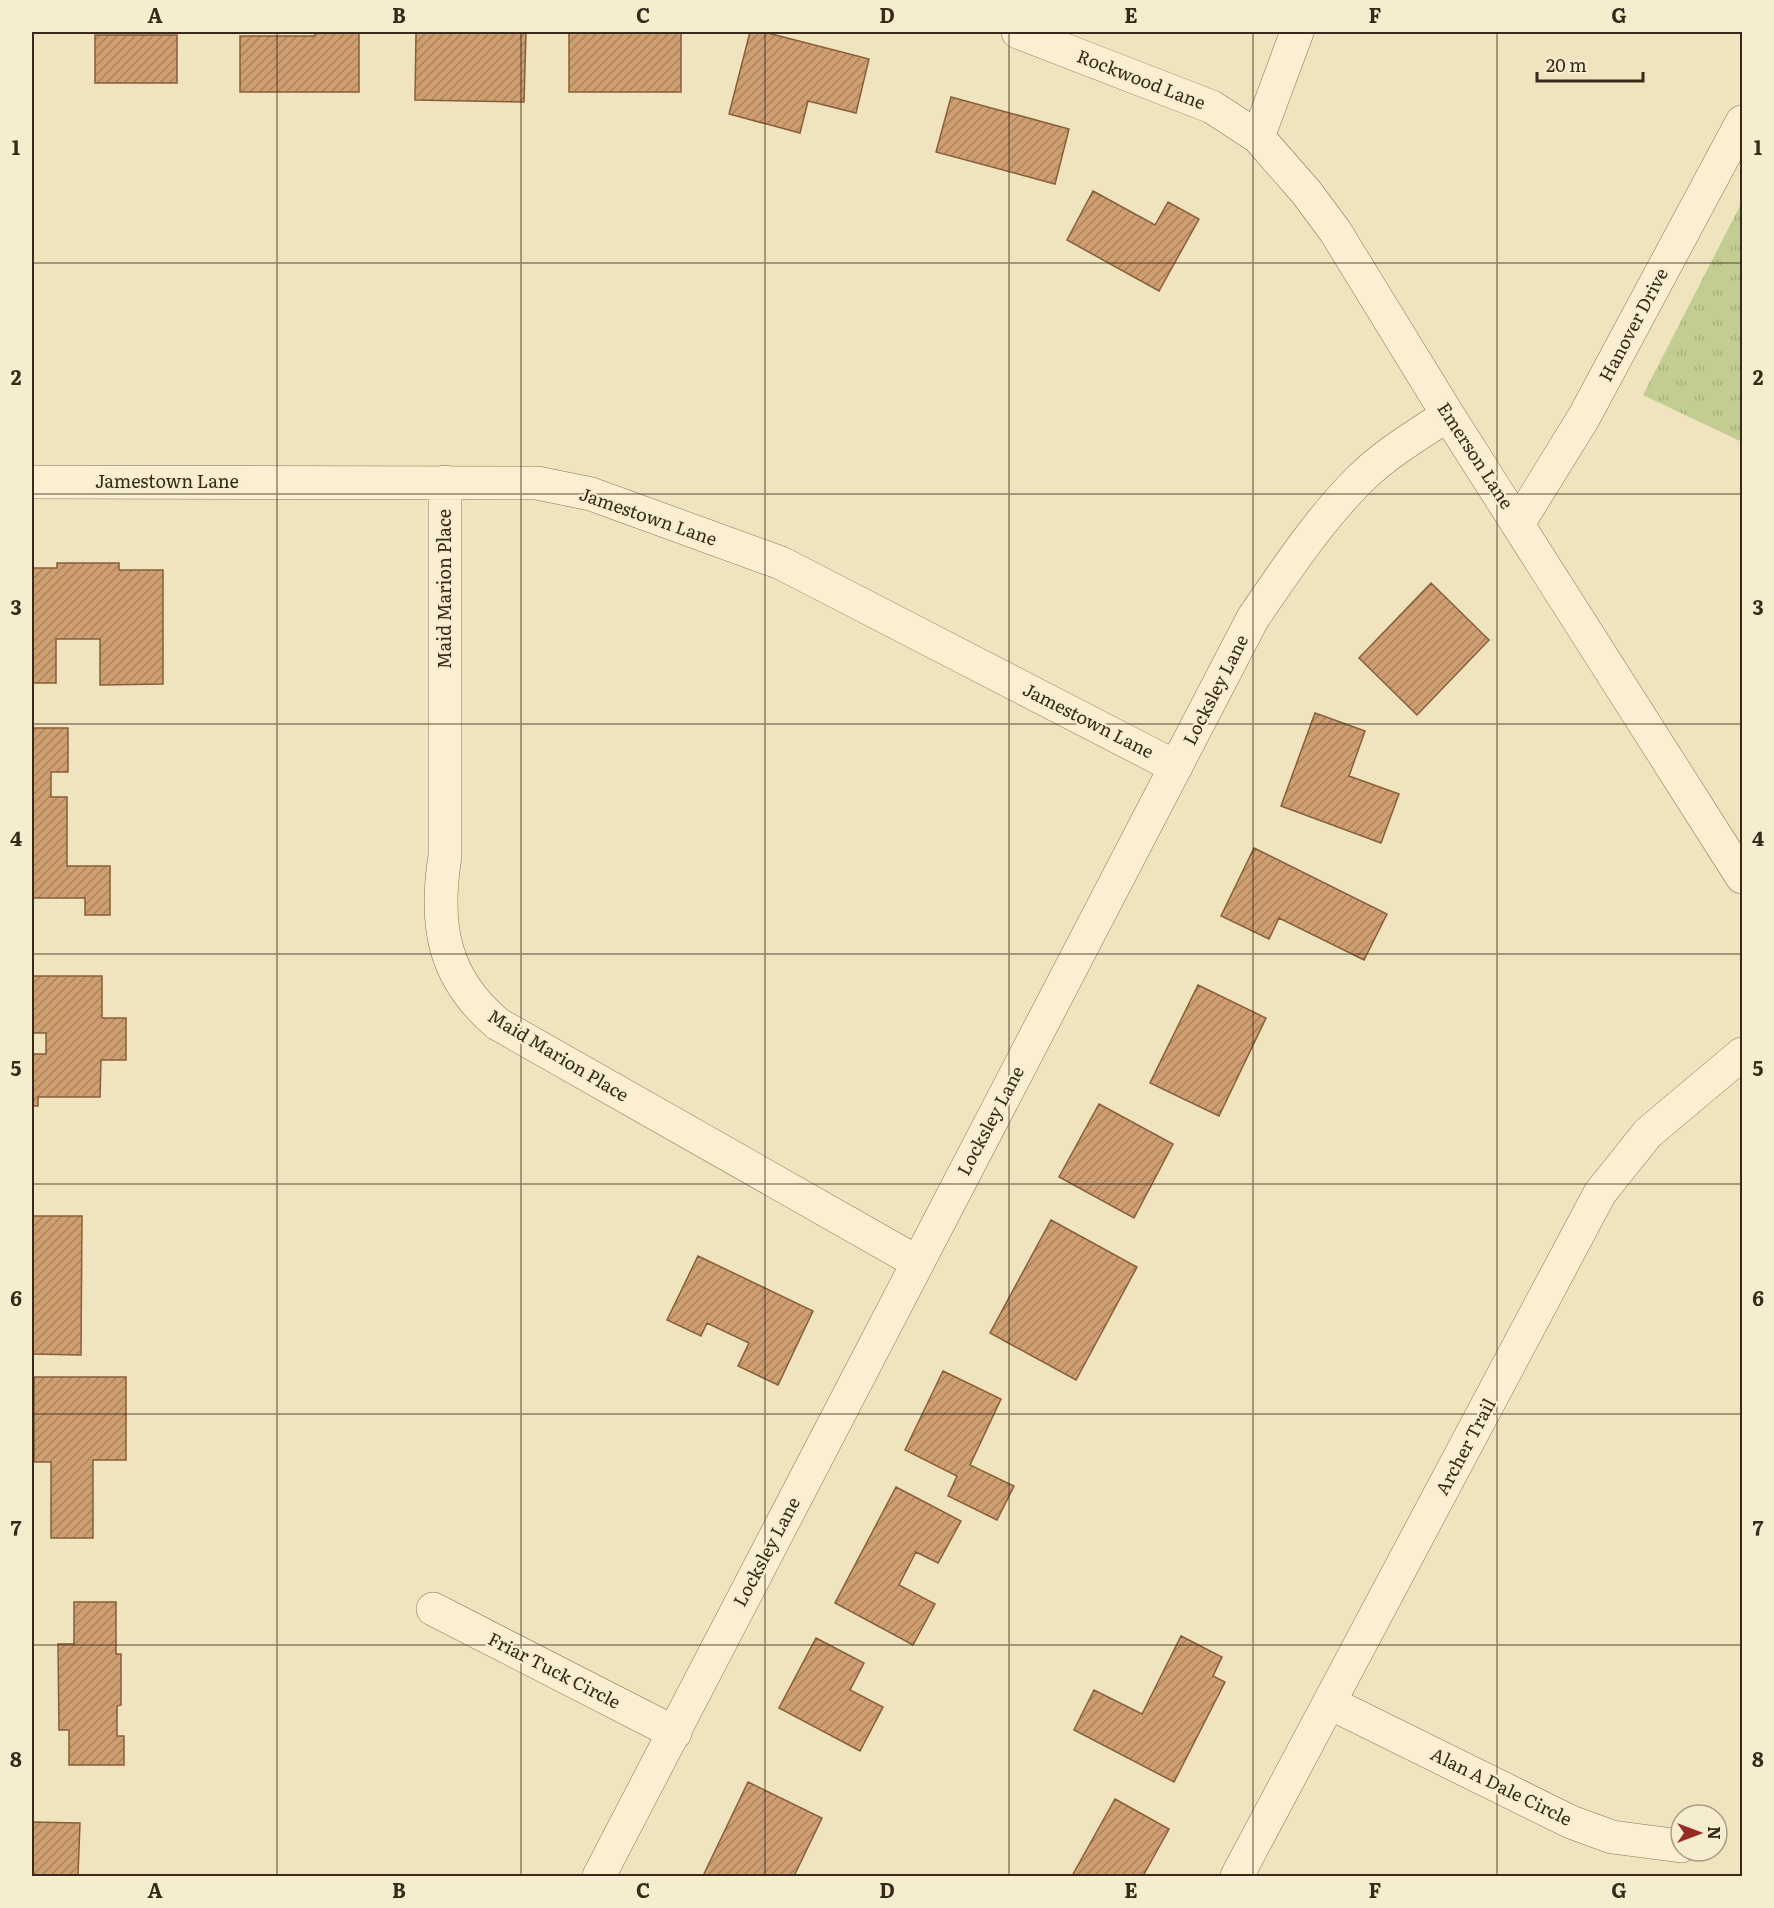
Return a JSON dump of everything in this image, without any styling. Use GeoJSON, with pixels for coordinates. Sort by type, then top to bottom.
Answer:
{"type":"FeatureCollection","features":[{"type":"Feature","properties":{"kind":"street","name":"Rockwood Lane"},"geometry":{"type":"LineString","coordinates":[[1018,32],[1212,108],[1258,137]]}},
{"type":"Feature","properties":{"kind":"street"},"geometry":{"type":"LineString","coordinates":[[1258,137],[1297,32]]}},
{"type":"Feature","properties":{"kind":"street","name":"Hanover Drive"},"geometry":{"type":"LineString","coordinates":[[1518,524],[1584,417],[1743,122]]}},
{"type":"Feature","properties":{"kind":"street","name":"Emerson Lane"},"geometry":{"type":"LineString","coordinates":[[1258,137],[1306,192],[1335,231],[1448,415],[1743,877]]}},
{"type":"Feature","properties":{"kind":"street","name":"Locksley Lane"},"geometry":{"type":"LineString","coordinates":[[599,1876],[1253,618],[1311,534],[1359,479],[1395,449],[1448,415]]}},
{"type":"Feature","properties":{"kind":"street","name":"Jamestown Lane"},"geometry":{"type":"LineString","coordinates":[[32,482],[537,483],[591,495],[781,563],[1176,766]]}},
{"type":"Feature","properties":{"kind":"street","name":"Maid Marion Place"},"geometry":{"type":"LineString","coordinates":[[445,482],[445,856],[439,895],[445,945],[457,975],[475,1004],[498,1024],[917,1262]]}},
{"type":"Feature","properties":{"kind":"street","name":"Archer Trail"},"geometry":{"type":"LineString","coordinates":[[1237,1876],[1600,1193],[1648,1133],[1743,1054]]}},
{"type":"Feature","properties":{"kind":"street","name":"Friar Tuck Circle"},"geometry":{"type":"LineString","coordinates":[[433,1609],[675,1733]]}},
{"type":"Feature","properties":{"kind":"street","name":"Alan A Dale Circle"},"geometry":{"type":"LineString","coordinates":[[1330,1703],[1572,1822],[1612,1837],[1669,1844]]}},
{"type":"Feature","properties":{"kind":"green space"},"geometry":{"type":"Polygon","coordinates":[[[1742,202],[1742,442],[1643,395],[1742,202]]]}},
{"type":"Feature","properties":{"kind":"building"},"geometry":{"type":"Polygon","coordinates":[[[315,32],[359,32],[359,92],[240,92],[240,36],[315,36],[315,32]]]}},
{"type":"Feature","properties":{"kind":"building"},"geometry":{"type":"Polygon","coordinates":[[[416,32],[526,32],[524,102],[415,100],[416,32]]]}},
{"type":"Feature","properties":{"kind":"building"},"geometry":{"type":"Polygon","coordinates":[[[569,32],[681,32],[681,92],[569,92],[569,32]]]}},
{"type":"Feature","properties":{"kind":"building"},"geometry":{"type":"Polygon","coordinates":[[[750,32],[764,32],[869,59],[856,113],[808,101],[800,133],[729,114],[750,32]]]}},
{"type":"Feature","properties":{"kind":"building"},"geometry":{"type":"Polygon","coordinates":[[[95,35],[177,35],[177,83],[95,83],[95,35]]]}},
{"type":"Feature","properties":{"kind":"building"},"geometry":{"type":"Polygon","coordinates":[[[951,97],[1069,129],[1055,184],[936,152],[951,97]]]}},
{"type":"Feature","properties":{"kind":"building"},"geometry":{"type":"Polygon","coordinates":[[[1093,191],[1155,225],[1168,202],[1199,219],[1159,291],[1067,240],[1093,191]]]}},
{"type":"Feature","properties":{"kind":"building"},"geometry":{"type":"Polygon","coordinates":[[[57,563],[119,563],[119,570],[163,570],[163,684],[100,685],[100,639],[56,639],[56,683],[32,683],[32,568],[57,568],[57,563]]]}},
{"type":"Feature","properties":{"kind":"building"},"geometry":{"type":"Polygon","coordinates":[[[1431,583],[1489,640],[1417,715],[1359,658],[1431,583]]]}},
{"type":"Feature","properties":{"kind":"building"},"geometry":{"type":"Polygon","coordinates":[[[1315,713],[1365,731],[1349,776],[1399,794],[1381,843],[1281,806],[1315,713]]]}},
{"type":"Feature","properties":{"kind":"building"},"geometry":{"type":"Polygon","coordinates":[[[32,728],[68,728],[68,772],[51,772],[51,797],[67,797],[67,866],[110,866],[110,915],[85,915],[85,898],[32,898],[32,728]]]}},
{"type":"Feature","properties":{"kind":"building"},"geometry":{"type":"Polygon","coordinates":[[[1254,848],[1387,914],[1364,960],[1279,918],[1269,939],[1221,916],[1254,848]]]}},
{"type":"Feature","properties":{"kind":"building"},"geometry":{"type":"Polygon","coordinates":[[[32,976],[102,976],[102,1018],[126,1018],[126,1060],[101,1060],[100,1097],[38,1097],[38,1106],[32,1106],[32,1054],[46,1054],[46,1033],[32,1033],[32,976]]]}},
{"type":"Feature","properties":{"kind":"building"},"geometry":{"type":"Polygon","coordinates":[[[1198,985],[1266,1018],[1219,1116],[1150,1083],[1198,985]]]}},
{"type":"Feature","properties":{"kind":"building"},"geometry":{"type":"Polygon","coordinates":[[[1099,1104],[1173,1144],[1134,1218],[1059,1177],[1099,1104]]]}},
{"type":"Feature","properties":{"kind":"building"},"geometry":{"type":"Polygon","coordinates":[[[32,1216],[82,1216],[81,1355],[32,1354],[32,1216]]]}},
{"type":"Feature","properties":{"kind":"building"},"geometry":{"type":"Polygon","coordinates":[[[1051,1220],[1137,1267],[1076,1380],[990,1333],[1051,1220]]]}},
{"type":"Feature","properties":{"kind":"building"},"geometry":{"type":"Polygon","coordinates":[[[698,1256],[813,1311],[778,1385],[738,1366],[749,1343],[707,1323],[701,1336],[667,1320],[698,1256]]]}},
{"type":"Feature","properties":{"kind":"building"},"geometry":{"type":"Polygon","coordinates":[[[943,1371],[1001,1399],[970,1465],[1014,1486],[997,1520],[948,1496],[957,1476],[905,1450],[943,1371]]]}},
{"type":"Feature","properties":{"kind":"building"},"geometry":{"type":"Polygon","coordinates":[[[34,1377],[126,1377],[126,1460],[93,1460],[93,1538],[51,1538],[51,1462],[34,1462],[34,1377]]]}},
{"type":"Feature","properties":{"kind":"building"},"geometry":{"type":"Polygon","coordinates":[[[896,1487],[961,1521],[938,1563],[916,1552],[899,1585],[935,1604],[913,1645],[835,1603],[896,1487]]]}},
{"type":"Feature","properties":{"kind":"building"},"geometry":{"type":"Polygon","coordinates":[[[74,1602],[116,1602],[116,1654],[121,1654],[121,1705],[117,1706],[117,1736],[124,1736],[124,1765],[69,1765],[69,1730],[59,1730],[58,1644],[74,1644],[74,1602]]]}},
{"type":"Feature","properties":{"kind":"building"},"geometry":{"type":"Polygon","coordinates":[[[1181,1636],[1222,1657],[1213,1676],[1225,1682],[1174,1782],[1074,1730],[1094,1690],[1142,1714],[1181,1636]]]}},
{"type":"Feature","properties":{"kind":"building"},"geometry":{"type":"Polygon","coordinates":[[[816,1638],[864,1663],[850,1690],[883,1707],[860,1751],[779,1708],[816,1638]]]}},
{"type":"Feature","properties":{"kind":"building"},"geometry":{"type":"Polygon","coordinates":[[[748,1782],[822,1818],[794,1876],[703,1876],[748,1782]]]}},
{"type":"Feature","properties":{"kind":"building"},"geometry":{"type":"Polygon","coordinates":[[[1115,1799],[1169,1829],[1143,1876],[1072,1876],[1115,1799]]]}},
{"type":"Feature","properties":{"kind":"building"},"geometry":{"type":"Polygon","coordinates":[[[32,1822],[80,1823],[78,1875],[101,1876],[32,1876],[32,1822]]]}}]}
